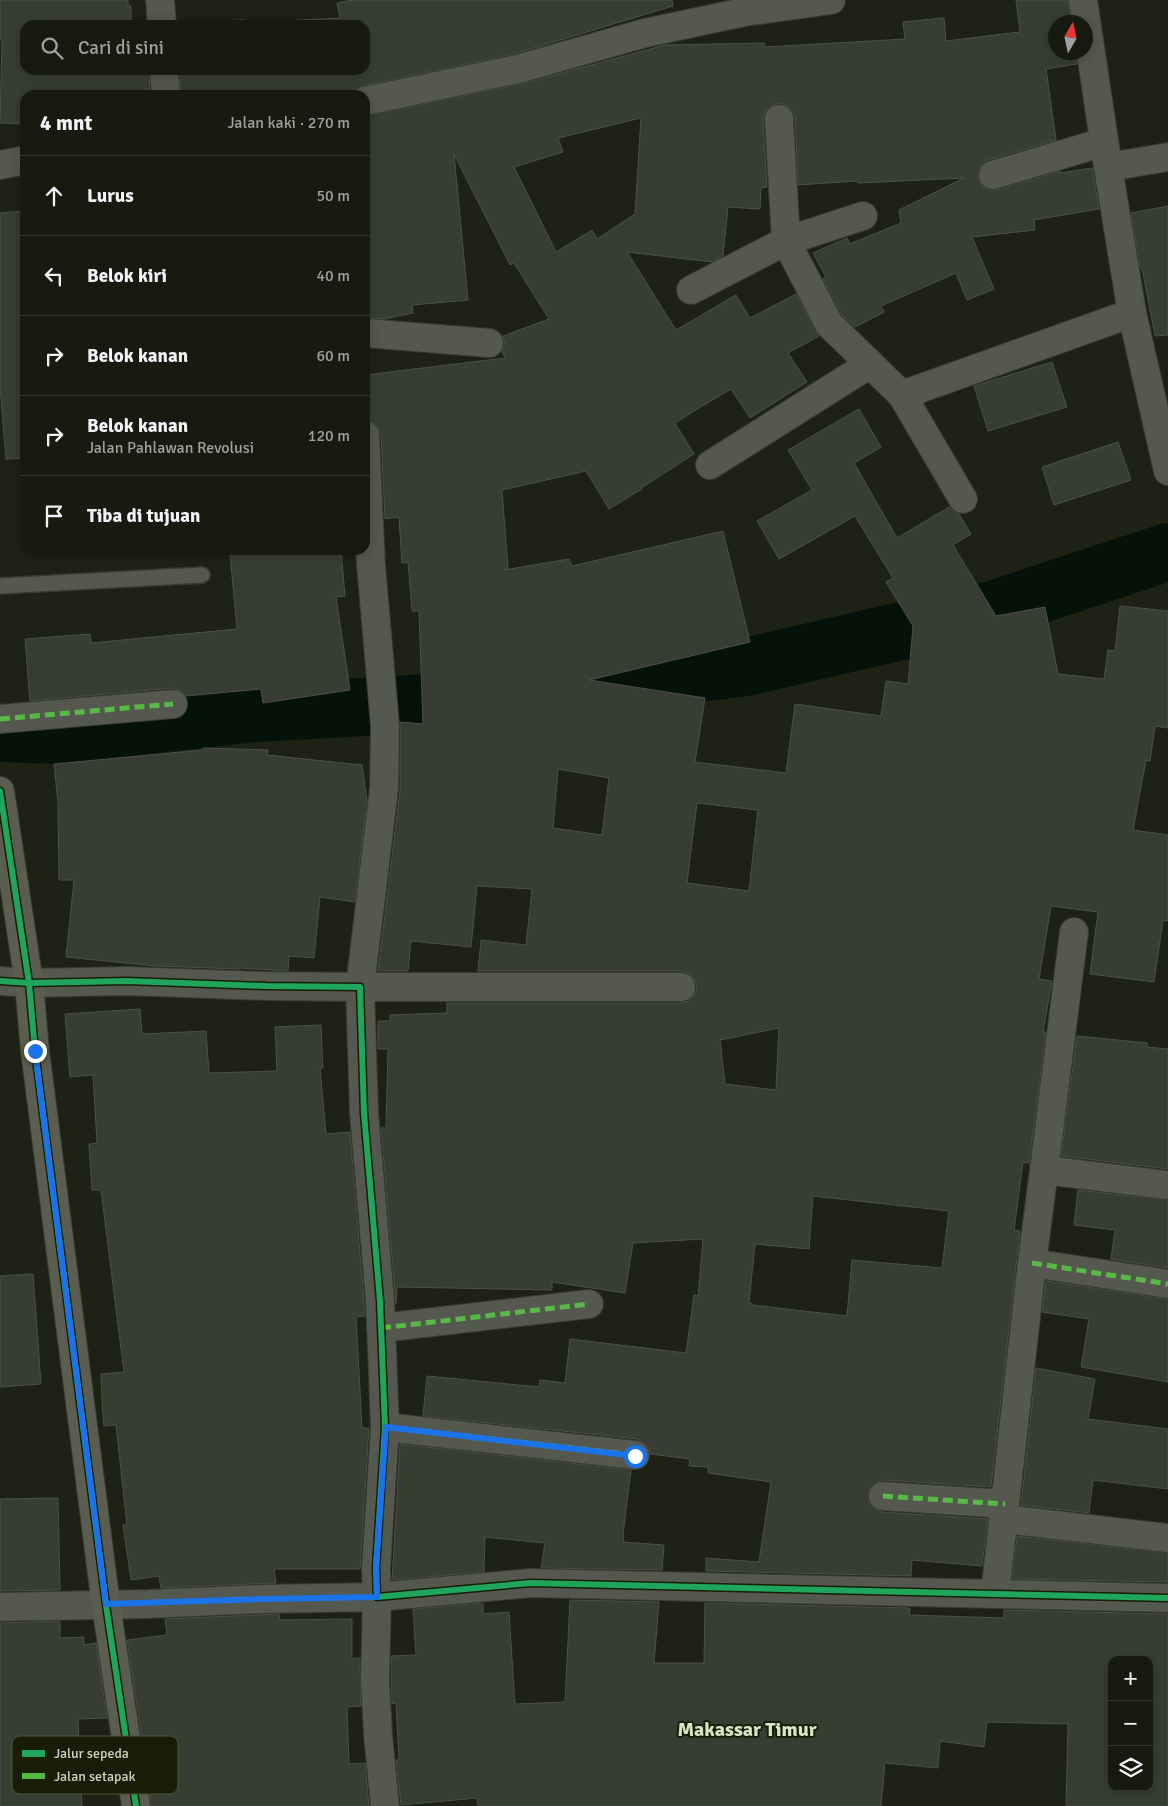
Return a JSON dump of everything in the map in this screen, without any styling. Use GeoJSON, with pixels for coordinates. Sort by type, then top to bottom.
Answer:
{"type":"FeatureCollection","features":[{"type":"Feature","properties":{"kind":"street"},"geometry":{"type":"LineString","coordinates":[[160,0],[162,20]]}},
{"type":"Feature","properties":{"kind":"street"},"geometry":{"type":"LineString","coordinates":[[370,100],[518,69],[663,29],[744,12],[831,0]]}},
{"type":"Feature","properties":{"kind":"street"},"geometry":{"type":"LineString","coordinates":[[1083,0],[1132,313],[1168,471]]}},
{"type":"Feature","properties":{"kind":"street"},"geometry":{"type":"LineString","coordinates":[[164,75],[166,90]]}},
{"type":"Feature","properties":{"kind":"street"},"geometry":{"type":"LineString","coordinates":[[779,120],[786,241],[829,324],[902,395],[963,500]]}},
{"type":"Feature","properties":{"kind":"street"},"geometry":{"type":"LineString","coordinates":[[993,175],[1106,155],[1168,157]]}},
{"type":"Feature","properties":{"kind":"street"},"geometry":{"type":"LineString","coordinates":[[0,165],[20,161]]}},
{"type":"Feature","properties":{"kind":"street"},"geometry":{"type":"LineString","coordinates":[[691,290],[786,241],[863,216]]}},
{"type":"Feature","properties":{"kind":"street"},"geometry":{"type":"LineString","coordinates":[[902,395],[1132,313]]}},
{"type":"Feature","properties":{"kind":"street"},"geometry":{"type":"LineString","coordinates":[[370,333],[489,343]]}},
{"type":"Feature","properties":{"kind":"street"},"geometry":{"type":"LineString","coordinates":[[710,465],[870,364]]}},
{"type":"Feature","properties":{"kind":"street"},"geometry":{"type":"LineString","coordinates":[[370,543],[385,725],[384,790],[360,987],[364,1113],[381,1328],[386,1427],[376,1568],[375,1679],[385,1806]]}},
{"type":"Feature","properties":{"kind":"street"},"geometry":{"type":"LineString","coordinates":[[0,719],[173,704]]}},
{"type":"Feature","properties":{"kind":"street"},"geometry":{"type":"LineString","coordinates":[[0,791],[29,983],[35,1051],[106,1604],[126,1736]]}},
{"type":"Feature","properties":{"kind":"street"},"geometry":{"type":"LineString","coordinates":[[996,1594],[1032,1263],[1074,932]]}},
{"type":"Feature","properties":{"kind":"street"},"geometry":{"type":"LineString","coordinates":[[0,981],[29,983],[127,981],[360,987],[681,987]]}},
{"type":"Feature","properties":{"kind":"street"},"geometry":{"type":"LineString","coordinates":[[1044,1170],[1168,1185]]}},
{"type":"Feature","properties":{"kind":"street"},"geometry":{"type":"LineString","coordinates":[[1032,1263],[1168,1284]]}},
{"type":"Feature","properties":{"kind":"street"},"geometry":{"type":"LineString","coordinates":[[381,1328],[590,1304]]}},
{"type":"Feature","properties":{"kind":"street"},"geometry":{"type":"LineString","coordinates":[[386,1427],[635,1456]]}},
{"type":"Feature","properties":{"kind":"street"},"geometry":{"type":"LineString","coordinates":[[883,1496],[1004,1512],[1168,1538]]}},
{"type":"Feature","properties":{"kind":"street"},"geometry":{"type":"LineString","coordinates":[[0,1607],[377,1597],[531,1584],[1168,1598]]}},
{"type":"Feature","properties":{"kind":"lane"},"geometry":{"type":"LineString","coordinates":[[0,586],[202,575]]}},
{"type":"Feature","properties":{"kind":"building"},"geometry":{"type":"Polygon","coordinates":[[[0,0],[128,0],[128,6],[131,6],[131,20],[20,20],[20,75],[149,75],[150,90],[20,90],[20,124],[0,123],[2,40],[0,40],[0,0]]]}},
{"type":"Feature","properties":{"kind":"building"},"geometry":{"type":"Polygon","coordinates":[[[352,0],[672,0],[673,6],[514,54],[362,86],[354,90],[181,90],[180,75],[370,75],[370,20],[302,20],[340,18],[337,3],[352,0]]]}},
{"type":"Feature","properties":{"kind":"building"},"geometry":{"type":"Polygon","coordinates":[[[1016,0],[1068,0],[1070,15],[1048,15],[1048,60],[1076,60],[1077,64],[1046,69],[1056,140],[988,160],[981,165],[978,171],[978,180],[983,187],[997,190],[1060,171],[1060,173],[1092,168],[1099,209],[1034,220],[1035,230],[972,237],[994,289],[967,300],[956,273],[881,306],[884,312],[855,327],[842,315],[823,279],[826,277],[813,253],[847,238],[850,244],[901,223],[899,210],[964,178],[858,183],[857,181],[798,185],[795,118],[792,111],[786,105],[778,103],[771,106],[765,112],[763,120],[767,187],[761,188],[760,209],[728,207],[723,256],[712,262],[627,252],[676,330],[736,295],[750,318],[796,294],[819,336],[788,353],[807,382],[750,418],[731,389],[675,423],[694,454],[609,509],[586,471],[502,490],[508,568],[504,570],[569,559],[572,566],[723,531],[750,642],[589,680],[705,698],[695,762],[786,773],[795,704],[881,716],[886,681],[908,684],[913,626],[886,582],[893,578],[855,516],[779,559],[757,521],[812,490],[788,450],[859,409],[881,447],[854,463],[897,538],[949,507],[959,514],[971,534],[953,545],[996,616],[1045,607],[1058,674],[1104,679],[1108,650],[1115,651],[1120,606],[1168,611],[1168,728],[1155,726],[1150,761],[1146,760],[1133,830],[1168,835],[1168,921],[1163,920],[1154,982],[1090,974],[1098,912],[1051,906],[1039,979],[1052,981],[1043,1032],[1046,1032],[1029,1163],[1023,1162],[1014,1230],[1020,1231],[991,1487],[884,1480],[870,1487],[868,1494],[869,1503],[875,1509],[882,1512],[988,1519],[982,1566],[912,1560],[911,1576],[706,1571],[706,1558],[759,1562],[771,1482],[708,1473],[708,1467],[689,1466],[690,1459],[650,1454],[649,1448],[645,1443],[637,1439],[423,1416],[427,1376],[539,1387],[540,1380],[565,1383],[570,1339],[686,1353],[694,1295],[698,1296],[703,1239],[633,1243],[625,1293],[552,1282],[552,1290],[397,1287],[396,1304],[381,1128],[386,1128],[388,1049],[378,1049],[378,1021],[390,1021],[390,1015],[447,1013],[447,1003],[681,1003],[688,1001],[694,995],[697,987],[695,980],[689,974],[681,971],[478,971],[481,940],[526,945],[532,889],[477,886],[471,947],[411,941],[408,971],[378,971],[400,791],[400,722],[423,724],[419,611],[412,611],[408,562],[402,563],[399,517],[385,519],[381,434],[378,426],[370,421],[370,374],[505,358],[502,351],[505,344],[503,336],[549,319],[514,263],[510,265],[454,154],[468,300],[412,305],[413,313],[384,319],[370,318],[370,115],[521,84],[665,45],[764,43],[765,47],[905,39],[903,22],[944,18],[946,41],[1020,32],[1016,0]],[[641,118],[558,138],[563,152],[514,167],[556,252],[592,230],[597,239],[635,214],[641,118]],[[558,769],[553,828],[602,835],[609,778],[558,769]],[[697,803],[687,883],[749,891],[758,810],[697,803]],[[779,1028],[720,1040],[725,1084],[776,1090],[779,1028]],[[813,1196],[809,1249],[755,1244],[749,1303],[752,1303],[752,1305],[847,1316],[852,1260],[942,1268],[949,1211],[813,1196]]]}},
{"type":"Feature","properties":{"kind":"building"},"geometry":{"type":"Polygon","coordinates":[[[1168,206],[1168,335],[1155,336],[1142,268],[1140,268],[1131,213],[1168,206]]]}},
{"type":"Feature","properties":{"kind":"building"},"geometry":{"type":"Polygon","coordinates":[[[20,211],[20,458],[6,459],[0,387],[0,213],[20,211]]]}},
{"type":"Feature","properties":{"kind":"building"},"geometry":{"type":"Polygon","coordinates":[[[1052,362],[1067,407],[988,431],[974,386],[1052,362]]]}},
{"type":"Feature","properties":{"kind":"building"},"geometry":{"type":"Polygon","coordinates":[[[1118,442],[1131,480],[1054,505],[1042,467],[1118,442]]]}},
{"type":"Feature","properties":{"kind":"building"},"geometry":{"type":"Polygon","coordinates":[[[230,555],[341,555],[345,596],[336,597],[350,690],[263,703],[261,689],[186,696],[180,690],[172,688],[30,701],[25,639],[90,634],[91,643],[237,629],[230,555]]]}},
{"type":"Feature","properties":{"kind":"building"},"geometry":{"type":"Polygon","coordinates":[[[203,748],[268,750],[267,755],[362,765],[367,801],[355,902],[320,897],[314,958],[289,956],[288,971],[156,966],[66,957],[74,880],[59,880],[58,803],[54,764],[203,750],[203,748]]]}},
{"type":"Feature","properties":{"kind":"building"},"geometry":{"type":"Polygon","coordinates":[[[140,1009],[142,1034],[206,1031],[209,1073],[277,1071],[275,1027],[321,1025],[323,1068],[320,1068],[326,1134],[350,1132],[364,1302],[365,1316],[356,1317],[362,1428],[369,1428],[360,1569],[274,1569],[276,1583],[161,1588],[159,1576],[131,1580],[123,1525],[127,1525],[116,1425],[104,1426],[102,1402],[101,1374],[124,1372],[101,1190],[92,1190],[89,1144],[97,1143],[93,1075],[70,1077],[65,1014],[140,1009]]]}},
{"type":"Feature","properties":{"kind":"building"},"geometry":{"type":"Polygon","coordinates":[[[1077,1036],[1147,1043],[1147,1047],[1168,1049],[1168,1169],[1061,1156],[1077,1036]]]}},
{"type":"Feature","properties":{"kind":"building"},"geometry":{"type":"Polygon","coordinates":[[[1078,1190],[1168,1200],[1168,1268],[1111,1259],[1115,1230],[1074,1225],[1078,1190]]]}},
{"type":"Feature","properties":{"kind":"building"},"geometry":{"type":"Polygon","coordinates":[[[33,1274],[41,1384],[0,1387],[0,1276],[33,1274]]]}},
{"type":"Feature","properties":{"kind":"building"},"geometry":{"type":"Polygon","coordinates":[[[1046,1281],[1168,1299],[1168,1382],[1081,1367],[1089,1319],[1042,1312],[1046,1281]]]}},
{"type":"Feature","properties":{"kind":"building"},"geometry":{"type":"Polygon","coordinates":[[[1036,1368],[1095,1379],[1088,1419],[1168,1429],[1168,1489],[1093,1480],[1089,1513],[1021,1505],[1036,1368]]]}},
{"type":"Feature","properties":{"kind":"building"},"geometry":{"type":"Polygon","coordinates":[[[400,1444],[631,1470],[623,1542],[664,1545],[662,1570],[541,1568],[545,1543],[485,1537],[484,1572],[392,1580],[400,1444]]]}},
{"type":"Feature","properties":{"kind":"building"},"geometry":{"type":"Polygon","coordinates":[[[58,1498],[60,1590],[0,1591],[0,1499],[58,1498]]]}},
{"type":"Feature","properties":{"kind":"building"},"geometry":{"type":"Polygon","coordinates":[[[1017,1536],[1168,1553],[1168,1582],[1012,1579],[1017,1536]]]}},
{"type":"Feature","properties":{"kind":"building"},"geometry":{"type":"Polygon","coordinates":[[[570,1600],[659,1602],[654,1663],[704,1663],[705,1603],[910,1608],[909,1615],[1004,1618],[1004,1610],[1168,1614],[1168,1806],[1066,1806],[1068,1724],[987,1722],[984,1747],[940,1741],[938,1768],[885,1763],[881,1806],[478,1806],[477,1798],[401,1805],[396,1760],[399,1760],[396,1703],[392,1704],[391,1656],[416,1655],[413,1609],[483,1603],[483,1614],[509,1612],[515,1704],[565,1702],[570,1600]]]}},
{"type":"Feature","properties":{"kind":"building"},"geometry":{"type":"Polygon","coordinates":[[[279,1614],[280,1620],[352,1619],[352,1659],[360,1658],[361,1706],[347,1707],[349,1764],[365,1763],[369,1806],[151,1806],[150,1794],[178,1794],[178,1736],[141,1736],[127,1640],[167,1635],[165,1619],[279,1614]]]}},
{"type":"Feature","properties":{"kind":"building"},"geometry":{"type":"Polygon","coordinates":[[[60,1621],[60,1638],[84,1637],[84,1645],[96,1643],[107,1718],[78,1719],[79,1736],[12,1736],[12,1794],[81,1794],[82,1806],[0,1806],[0,1623],[60,1621]]]}},
{"type":"Feature","properties":{"kind":"waterway"},"geometry":{"type":"LineString","coordinates":[[0,733],[61,735],[255,713],[400,705],[565,690],[746,667],[992,610],[1168,552]]}},
{"type":"Feature","properties":{"kind":"marked path"},"geometry":{"type":"LineString","coordinates":[[0,719],[173,704]]}},
{"type":"Feature","properties":{"kind":"marked path"},"geometry":{"type":"LineString","coordinates":[[1032,1263],[1168,1284]]}},
{"type":"Feature","properties":{"kind":"marked path"},"geometry":{"type":"LineString","coordinates":[[381,1328],[589,1304]]}},
{"type":"Feature","properties":{"kind":"marked path"},"geometry":{"type":"LineString","coordinates":[[385,1427],[635,1455]]}},
{"type":"Feature","properties":{"kind":"marked path"},"geometry":{"type":"LineString","coordinates":[[883,1496],[1005,1504]]}},
{"type":"Feature","properties":{"kind":"cycle path"},"geometry":{"type":"LineString","coordinates":[[0,791],[29,983],[35,1051],[106,1605],[126,1736]]}},
{"type":"Feature","properties":{"kind":"cycle path"},"geometry":{"type":"LineString","coordinates":[[0,981],[29,983],[127,981],[360,987],[364,1113],[380,1301],[385,1427],[376,1568],[377,1597],[531,1583],[1168,1598]]}},
{"type":"Feature","properties":{"kind":"cycle path"},"geometry":{"type":"LineString","coordinates":[[134,1794],[136,1806]]}},
{"type":"Feature","properties":{"kind":"district","name":"Makassar Timur"},"geometry":{"type":"Point","coordinates":[747,1729]}},
{"type":"Feature","properties":{"kind":"route"},"geometry":{"type":"LineString","coordinates":[[35,1051],[106,1604],[377,1597],[376,1568],[386,1427],[635,1456]]}}]}
